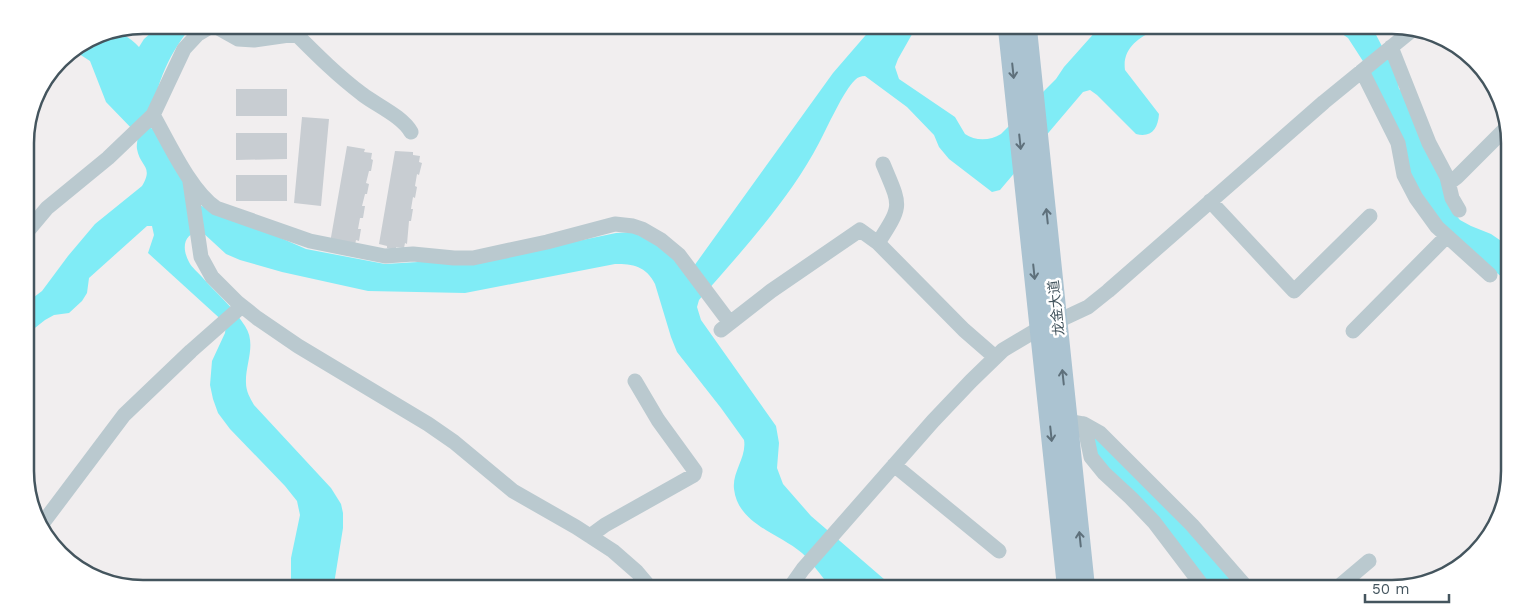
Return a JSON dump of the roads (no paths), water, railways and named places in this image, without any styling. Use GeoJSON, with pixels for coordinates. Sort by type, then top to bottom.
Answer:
{"type":"FeatureCollection","features":[{"type":"Feature","properties":{"kind":"main road","name":"龙金大道"},"geometry":{"type":"LineString","coordinates":[[1009,34],[1023,171],[1049,325],[1076,422],[1085,580]]}},
{"type":"Feature","properties":{"kind":"main road","name":"龙金大道"},"geometry":{"type":"LineString","coordinates":[[1028,34],[1039,148],[1066,580]]}},
{"type":"Feature","properties":{"kind":"street"},"geometry":{"type":"LineString","coordinates":[[34,223],[47,208],[153,115],[179,58],[193,34]]}},
{"type":"Feature","properties":{"kind":"street"},"geometry":{"type":"LineString","coordinates":[[229,34],[238,39],[246,40],[263,39],[284,34]]}},
{"type":"Feature","properties":{"kind":"street"},"geometry":{"type":"LineString","coordinates":[[303,34],[330,69],[362,95],[404,123],[411,132]]}},
{"type":"Feature","properties":{"kind":"street"},"geometry":{"type":"LineString","coordinates":[[796,580],[803,569],[894,465],[995,357],[1003,350],[1049,325],[1088,307],[1324,102],[1406,35]]}},
{"type":"Feature","properties":{"kind":"street"},"geometry":{"type":"LineString","coordinates":[[1392,48],[1429,143],[1449,183],[1452,198],[1459,210]]}},
{"type":"Feature","properties":{"kind":"street"},"geometry":{"type":"LineString","coordinates":[[1364,69],[1398,143],[1404,175],[1408,185],[1437,227],[1490,275]]}},
{"type":"Feature","properties":{"kind":"street"},"geometry":{"type":"LineString","coordinates":[[153,115],[190,180],[203,198],[216,208],[310,241],[376,255],[394,256],[413,254],[472,258],[594,231],[615,224],[642,229],[670,247],[688,266],[709,293],[725,326],[771,291],[860,230],[878,243],[964,330],[995,357]]}},
{"type":"Feature","properties":{"kind":"street"},"geometry":{"type":"LineString","coordinates":[[1449,183],[1500,134]]}},
{"type":"Feature","properties":{"kind":"street"},"geometry":{"type":"LineString","coordinates":[[878,243],[893,220],[897,208],[896,195],[883,164]]}},
{"type":"Feature","properties":{"kind":"street"},"geometry":{"type":"LineString","coordinates":[[190,180],[201,257],[206,269],[239,309],[388,399],[454,442],[514,490],[590,536],[626,562],[643,580]]}},
{"type":"Feature","properties":{"kind":"street"},"geometry":{"type":"LineString","coordinates":[[1210,201],[1294,291],[1370,216]]}},
{"type":"Feature","properties":{"kind":"street"},"geometry":{"type":"LineString","coordinates":[[1353,331],[1447,236]]}},
{"type":"Feature","properties":{"kind":"street"},"geometry":{"type":"LineString","coordinates":[[45,520],[124,415],[239,309]]}},
{"type":"Feature","properties":{"kind":"street"},"geometry":{"type":"LineString","coordinates":[[590,536],[605,525],[694,475],[694,471],[658,420],[635,381]]}},
{"type":"Feature","properties":{"kind":"street"},"geometry":{"type":"LineString","coordinates":[[1076,422],[1091,457],[1104,473],[1154,522],[1198,580]]}},
{"type":"Feature","properties":{"kind":"street"},"geometry":{"type":"LineString","coordinates":[[1076,422],[1100,433],[1163,495],[1240,580]]}},
{"type":"Feature","properties":{"kind":"street"},"geometry":{"type":"LineString","coordinates":[[894,465],[999,552]]}},
{"type":"Feature","properties":{"kind":"street"},"geometry":{"type":"LineString","coordinates":[[1347,580],[1369,561]]}},
{"type":"Feature","properties":{"kind":"water"},"geometry":{"type":"Polygon","coordinates":[[[150,34],[186,34],[174,51],[158,87],[151,128],[155,130],[200,205],[219,215],[306,249],[385,264],[501,257],[616,233],[633,232],[694,266],[833,73],[867,34],[912,34],[895,67],[899,79],[955,117],[965,134],[973,138],[983,139],[1001,134],[1056,79],[1064,67],[1093,34],[1148,34],[1132,45],[1126,56],[1125,70],[1159,114],[1153,131],[1146,135],[1136,134],[1097,95],[1090,90],[1083,92],[1000,190],[992,192],[949,159],[939,147],[934,135],[907,107],[865,76],[860,77],[855,80],[846,92],[794,185],[748,244],[699,300],[697,307],[701,320],[776,426],[779,443],[777,468],[783,484],[811,516],[885,580],[825,580],[802,553],[760,527],[743,511],[737,501],[734,483],[743,452],[744,440],[677,352],[655,284],[647,273],[638,267],[615,264],[465,293],[368,291],[282,272],[240,260],[226,254],[201,231],[195,232],[188,238],[185,246],[190,264],[236,313],[248,333],[250,347],[246,376],[247,392],[254,405],[331,488],[341,504],[343,528],[335,580],[291,580],[291,558],[300,515],[297,501],[230,429],[218,413],[210,385],[212,361],[225,333],[226,324],[148,253],[154,235],[152,226],[147,226],[89,278],[87,293],[82,301],[69,313],[54,315],[34,329],[34,297],[42,291],[95,224],[142,186],[147,174],[137,149],[136,133],[106,102],[90,61],[79,54],[95,45],[122,36],[130,39],[139,47],[150,34]]]}},
{"type":"Feature","properties":{"kind":"water"},"geometry":{"type":"Polygon","coordinates":[[[1342,34],[1376,34],[1396,73],[1399,89],[1405,93],[1446,183],[1449,207],[1460,220],[1491,234],[1501,241],[1501,276],[1464,247],[1426,209],[1412,180],[1370,72],[1348,38],[1342,34]]]}},
{"type":"Feature","properties":{"kind":"water"},"geometry":{"type":"Polygon","coordinates":[[[1096,438],[1170,507],[1234,580],[1206,580],[1186,555],[1094,453],[1092,439],[1096,438]]]}}]}
